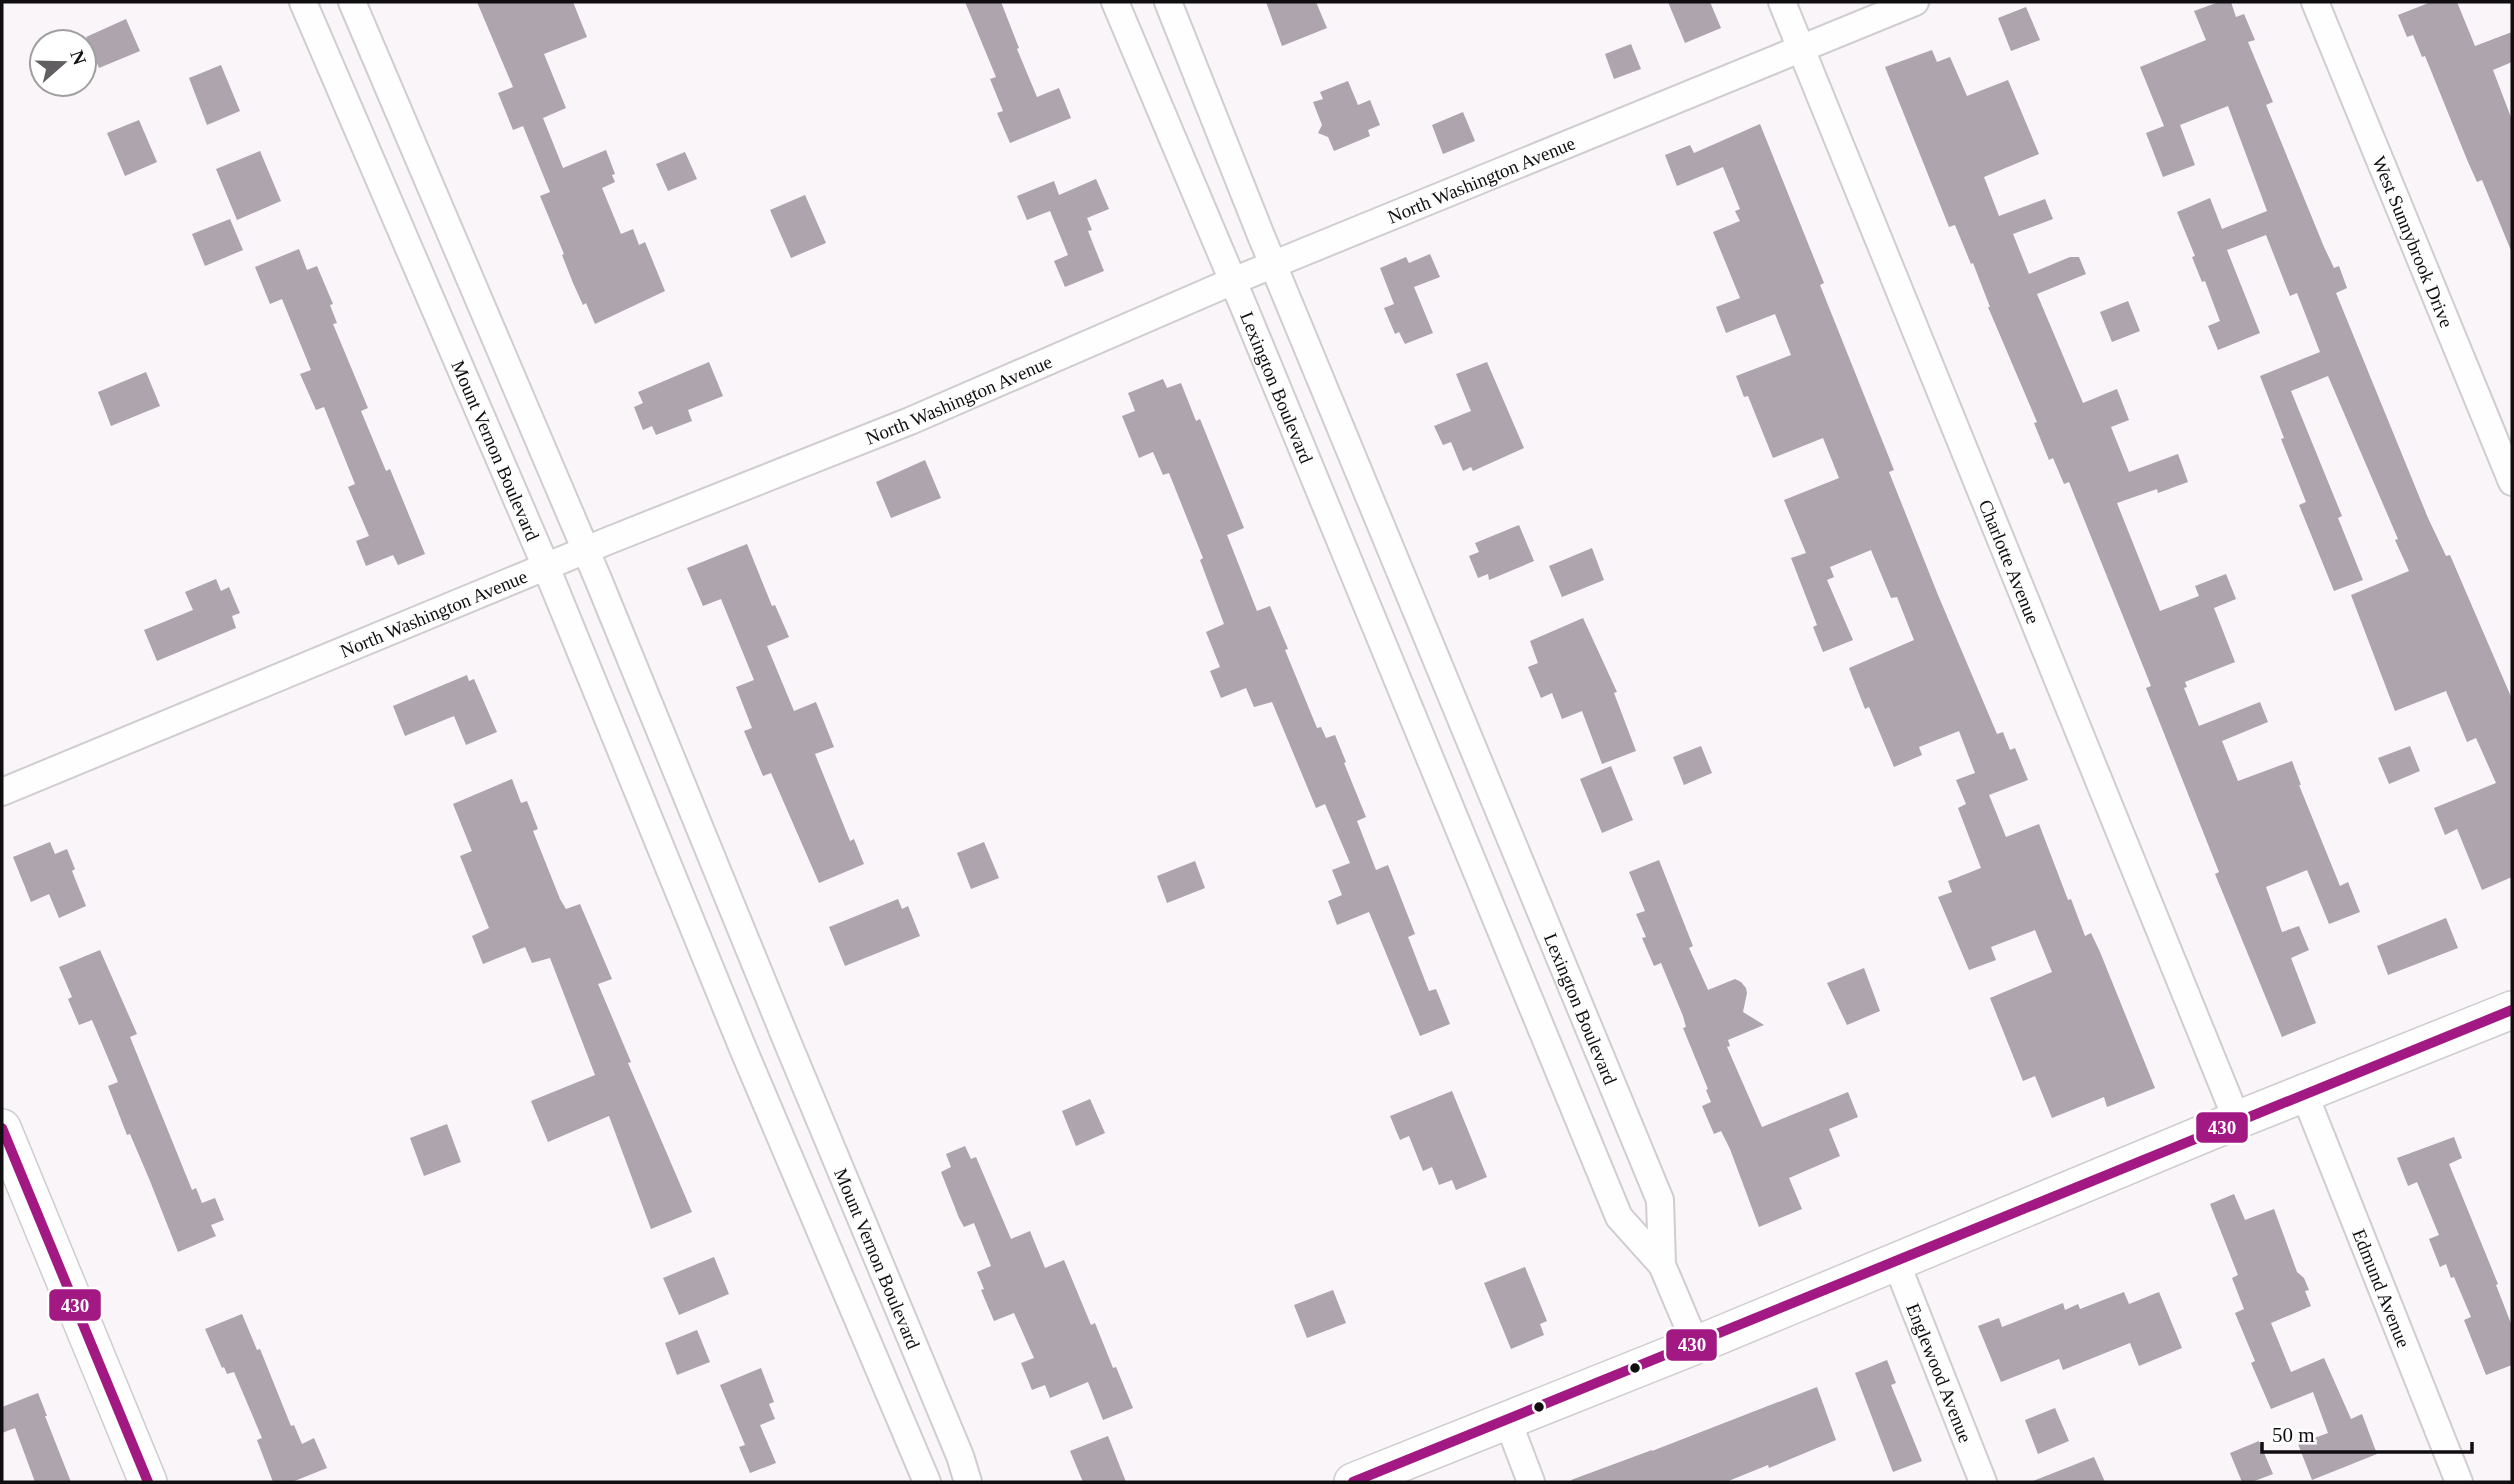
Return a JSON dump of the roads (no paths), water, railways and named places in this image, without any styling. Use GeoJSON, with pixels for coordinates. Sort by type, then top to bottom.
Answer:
{"type":"FeatureCollection","features":[{"type":"Feature","properties":{"kind":"main road"},"geometry":{"type":"LineString","coordinates":[[1353,1482],[1696,1345],[2236,1120],[2512,1010]]}},
{"type":"Feature","properties":{"kind":"main road"},"geometry":{"type":"LineString","coordinates":[[2,1128],[148,1482]]}},
{"type":"Feature","properties":{"kind":"street","name":"Mount Vernon Boulevard"},"geometry":{"type":"LineString","coordinates":[[303,2],[546,567],[744,1051],[927,1482]]}},
{"type":"Feature","properties":{"kind":"street","name":"Mount Vernon Boulevard"},"geometry":{"type":"LineString","coordinates":[[352,2],[585,551],[955,1443],[968,1482]]}},
{"type":"Feature","properties":{"kind":"street","name":"Lexington Boulevard"},"geometry":{"type":"LineString","coordinates":[[1115,2],[1619,1217],[1662,1265],[1696,1345]]}},
{"type":"Feature","properties":{"kind":"street","name":"Lexington Boulevard"},"geometry":{"type":"LineString","coordinates":[[1168,2],[1273,264],[1660,1200],[1662,1265]]}},
{"type":"Feature","properties":{"kind":"street","name":"Charlotte Avenue"},"geometry":{"type":"LineString","coordinates":[[1782,2],[2236,1120]]}},
{"type":"Feature","properties":{"kind":"street","name":"North Washington Avenue"},"geometry":{"type":"LineString","coordinates":[[2,792],[585,551],[910,421],[1273,264],[1915,2]]}},
{"type":"Feature","properties":{"kind":"street","name":"West Sunnybrook Drive"},"geometry":{"type":"LineString","coordinates":[[2315,2],[2512,482]]}},
{"type":"Feature","properties":{"kind":"street"},"geometry":{"type":"LineString","coordinates":[[322,48],[364,30]]}},
{"type":"Feature","properties":{"kind":"street"},"geometry":{"type":"LineString","coordinates":[[1436,773],[1478,756]]}},
{"type":"Feature","properties":{"kind":"street"},"geometry":{"type":"LineString","coordinates":[[744,1051],[784,1034]]}},
{"type":"Feature","properties":{"kind":"street","name":"Edmund Avenue"},"geometry":{"type":"LineString","coordinates":[[2304,1093],[2459,1482]]}},
{"type":"Feature","properties":{"kind":"street","name":"Englewood Avenue"},"geometry":{"type":"LineString","coordinates":[[1896,1262],[1983,1482]]}},
{"type":"Feature","properties":{"kind":"street"},"geometry":{"type":"LineString","coordinates":[[1507,1419],[1531,1482]]}}]}
